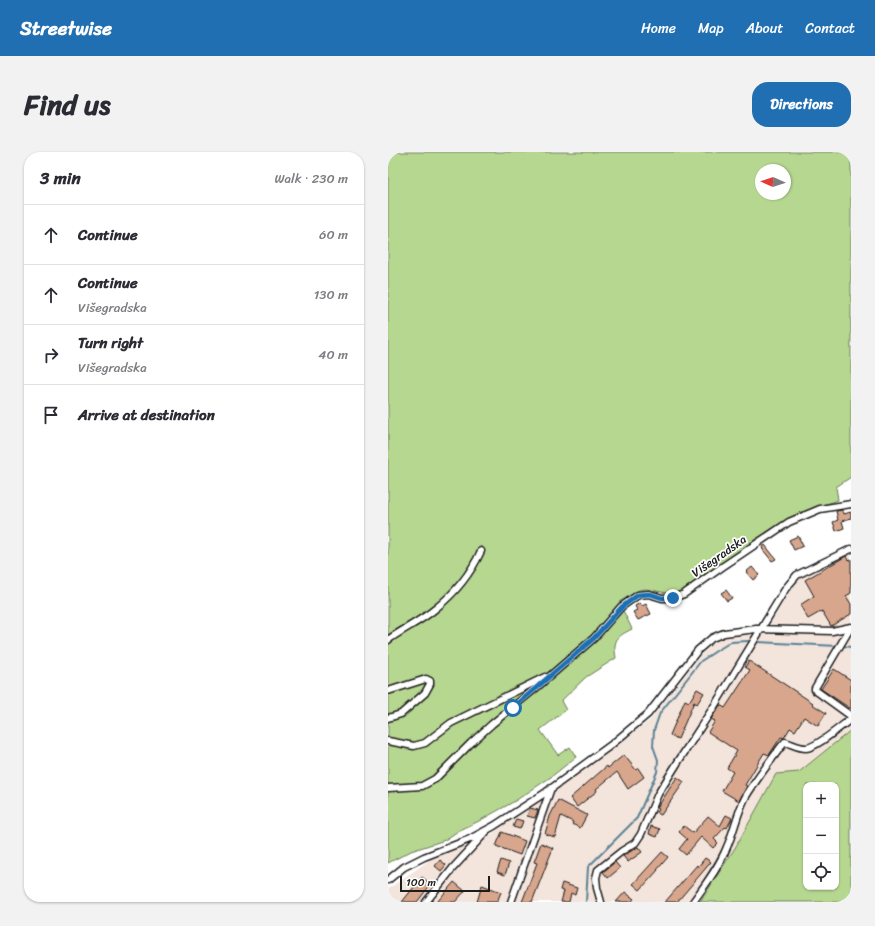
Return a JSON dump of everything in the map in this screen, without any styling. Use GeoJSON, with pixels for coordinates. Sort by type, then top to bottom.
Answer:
{"type":"FeatureCollection","features":[{"type":"Feature","properties":{"kind":"street","name":"Višegradska"},"geometry":{"type":"LineString","coordinates":[[552,674],[594,638],[622,607],[638,595],[650,594],[662,598],[673,598],[684,594],[790,522],[820,509],[851,504]]}},
{"type":"Feature","properties":{"kind":"street"},"geometry":{"type":"LineString","coordinates":[[601,902],[596,878],[598,870],[622,851],[635,843],[641,834],[658,794],[715,705],[786,588],[797,575],[851,549]]}},
{"type":"Feature","properties":{"kind":"street"},"geometry":{"type":"LineString","coordinates":[[388,640],[435,610],[474,566],[481,551]]}},
{"type":"Feature","properties":{"kind":"street"},"geometry":{"type":"LineString","coordinates":[[388,880],[404,867],[424,857],[470,839],[488,830],[551,788],[611,745],[648,714],[698,650],[712,638],[724,633],[761,630],[832,631],[851,627]]}},
{"type":"Feature","properties":{"kind":"street"},"geometry":{"type":"LineString","coordinates":[[693,902],[711,876],[727,848],[735,826],[737,815],[745,798],[785,742],[799,747],[809,748],[816,745],[851,718],[815,690],[851,627]]}},
{"type":"Feature","properties":{"kind":"street"},"geometry":{"type":"LineString","coordinates":[[388,741],[414,746],[425,743],[451,723],[552,674]]}},
{"type":"Feature","properties":{"kind":"street"},"geometry":{"type":"LineString","coordinates":[[388,788],[422,786],[435,780],[486,729],[524,699],[552,674]]}},
{"type":"Feature","properties":{"kind":"street"},"geometry":{"type":"LineString","coordinates":[[388,691],[426,679],[430,681],[425,693],[401,714],[388,718]]}},
{"type":"Feature","properties":{"kind":"street"},"geometry":{"type":"LineString","coordinates":[[511,902],[551,788]]}},
{"type":"Feature","properties":{"kind":"street"},"geometry":{"type":"LineString","coordinates":[[426,902],[453,868],[488,830]]}},
{"type":"Feature","properties":{"kind":"shaded area"},"geometry":{"type":"Polygon","coordinates":[[[851,553],[851,730],[799,772],[776,774],[735,848],[700,902],[388,902],[388,889],[437,855],[492,834],[524,809],[621,742],[650,720],[703,652],[718,640],[731,635],[763,635],[799,577],[851,553]]]}},
{"type":"Feature","properties":{"kind":"green space"},"geometry":{"type":"Polygon","coordinates":[[[388,152],[851,152],[851,477],[836,487],[838,500],[795,515],[754,540],[683,591],[673,594],[645,589],[639,590],[619,602],[632,629],[622,634],[617,640],[615,647],[616,658],[586,677],[561,701],[566,710],[540,730],[558,755],[570,747],[576,757],[551,777],[515,801],[458,831],[445,840],[411,851],[388,863],[388,152]]]}},
{"type":"Feature","properties":{"kind":"green space"},"geometry":{"type":"Polygon","coordinates":[[[851,730],[851,902],[700,902],[735,848],[776,774],[799,772],[851,730]]]}},
{"type":"Feature","properties":{"kind":"building"},"geometry":{"type":"Polygon","coordinates":[[[843,510],[844,514],[851,512],[851,518],[842,521],[844,528],[836,531],[833,522],[838,520],[836,511],[843,510]]]}},
{"type":"Feature","properties":{"kind":"building"},"geometry":{"type":"Polygon","coordinates":[[[798,536],[803,546],[794,550],[789,540],[798,536]]]}},
{"type":"Feature","properties":{"kind":"building"},"geometry":{"type":"Polygon","coordinates":[[[765,545],[776,559],[772,561],[763,550],[762,547],[765,545]]]}},
{"type":"Feature","properties":{"kind":"building"},"geometry":{"type":"Polygon","coordinates":[[[846,556],[848,560],[851,559],[851,593],[846,596],[851,604],[851,614],[831,626],[822,611],[808,619],[800,605],[814,596],[805,580],[846,556]]]}},
{"type":"Feature","properties":{"kind":"building"},"geometry":{"type":"Polygon","coordinates":[[[752,567],[759,575],[753,580],[746,572],[752,567]]]}},
{"type":"Feature","properties":{"kind":"building"},"geometry":{"type":"Polygon","coordinates":[[[726,590],[732,598],[727,601],[721,593],[726,590]]]}},
{"type":"Feature","properties":{"kind":"building"},"geometry":{"type":"Polygon","coordinates":[[[640,603],[642,606],[646,604],[651,614],[638,620],[633,612],[637,610],[635,606],[640,603]]]}},
{"type":"Feature","properties":{"kind":"building"},"geometry":{"type":"Polygon","coordinates":[[[749,661],[826,713],[818,726],[804,717],[795,731],[790,728],[784,738],[781,737],[769,755],[764,753],[745,785],[747,786],[739,801],[722,791],[733,772],[727,768],[737,751],[708,732],[715,721],[711,719],[720,705],[725,708],[750,670],[745,667],[749,661]]]}},
{"type":"Feature","properties":{"kind":"building"},"geometry":{"type":"Polygon","coordinates":[[[834,669],[851,680],[851,709],[821,689],[834,669]]]}},
{"type":"Feature","properties":{"kind":"building"},"geometry":{"type":"Polygon","coordinates":[[[697,689],[704,693],[697,704],[694,702],[678,739],[670,735],[685,700],[689,702],[697,689]]]}},
{"type":"Feature","properties":{"kind":"building"},"geometry":{"type":"Polygon","coordinates":[[[624,755],[636,770],[638,768],[644,777],[628,789],[617,772],[577,807],[570,798],[607,766],[608,768],[624,755]]]}},
{"type":"Feature","properties":{"kind":"building"},"geometry":{"type":"Polygon","coordinates":[[[677,777],[684,782],[661,815],[657,813],[659,809],[657,808],[677,777]]]}},
{"type":"Feature","properties":{"kind":"building"},"geometry":{"type":"Polygon","coordinates":[[[558,800],[587,815],[580,828],[572,824],[573,822],[561,816],[555,837],[545,834],[550,816],[558,800]]]}},
{"type":"Feature","properties":{"kind":"building"},"geometry":{"type":"Polygon","coordinates":[[[530,808],[538,810],[535,818],[527,816],[530,808]]]}},
{"type":"Feature","properties":{"kind":"building"},"geometry":{"type":"Polygon","coordinates":[[[726,815],[732,818],[727,828],[725,827],[714,839],[718,843],[713,848],[701,837],[686,855],[679,849],[687,839],[679,832],[684,826],[693,833],[708,816],[720,826],[726,815]]]}},
{"type":"Feature","properties":{"kind":"building"},"geometry":{"type":"Polygon","coordinates":[[[516,819],[523,821],[520,829],[513,827],[516,819]]]}},
{"type":"Feature","properties":{"kind":"building"},"geometry":{"type":"Polygon","coordinates":[[[651,826],[660,829],[657,837],[649,834],[651,826]]]}},
{"type":"Feature","properties":{"kind":"building"},"geometry":{"type":"Polygon","coordinates":[[[502,832],[525,841],[520,855],[496,846],[502,832]]]}},
{"type":"Feature","properties":{"kind":"building"},"geometry":{"type":"Polygon","coordinates":[[[541,843],[553,848],[532,902],[522,902],[537,863],[534,862],[541,843]]]}},
{"type":"Feature","properties":{"kind":"building"},"geometry":{"type":"Polygon","coordinates":[[[638,847],[642,852],[628,862],[623,856],[638,847]]]}},
{"type":"Feature","properties":{"kind":"building"},"geometry":{"type":"Polygon","coordinates":[[[662,852],[668,857],[640,890],[633,884],[662,852]]]}},
{"type":"Feature","properties":{"kind":"building"},"geometry":{"type":"Polygon","coordinates":[[[705,858],[711,862],[677,902],[665,902],[697,865],[698,867],[705,858]]]}},
{"type":"Feature","properties":{"kind":"building"},"geometry":{"type":"Polygon","coordinates":[[[440,860],[446,865],[441,871],[435,866],[440,860]]]}},
{"type":"Feature","properties":{"kind":"building"},"geometry":{"type":"Polygon","coordinates":[[[501,860],[509,863],[505,875],[497,872],[501,860]]]}},
{"type":"Feature","properties":{"kind":"building"},"geometry":{"type":"Polygon","coordinates":[[[615,862],[620,868],[608,878],[603,872],[615,862]]]}},
{"type":"Feature","properties":{"kind":"building"},"geometry":{"type":"Polygon","coordinates":[[[422,877],[431,884],[417,902],[402,902],[422,877]]]}},
{"type":"Feature","properties":{"kind":"building"},"geometry":{"type":"Polygon","coordinates":[[[454,882],[465,891],[455,902],[437,902],[454,882]]]}},
{"type":"Feature","properties":{"kind":"building"},"geometry":{"type":"Polygon","coordinates":[[[562,883],[577,888],[575,895],[571,893],[569,902],[561,902],[564,891],[560,890],[562,883]]]}},
{"type":"Feature","properties":{"kind":"building"},"geometry":{"type":"Polygon","coordinates":[[[482,885],[501,892],[497,902],[477,902],[482,885]]]}},
{"type":"Feature","properties":{"kind":"building"},"geometry":{"type":"Polygon","coordinates":[[[625,892],[634,899],[631,902],[616,902],[625,892]]]}},
{"type":"Feature","properties":{"kind":"waterway"},"geometry":{"type":"LineString","coordinates":[[586,902],[588,867],[637,818],[657,772],[658,760],[653,746],[654,730],[660,713],[701,661],[731,642],[748,641]]}},
{"type":"Feature","properties":{"kind":"waterway"},"geometry":{"type":"LineString","coordinates":[[757,642],[838,646]]}},
{"type":"Feature","properties":{"kind":"waterway"},"geometry":{"type":"LineString","coordinates":[[842,646],[851,647]]}},
{"type":"Feature","properties":{"kind":"route"},"geometry":{"type":"LineString","coordinates":[[513,708],[594,638],[622,607],[638,595],[650,594],[662,598],[673,598]]}}]}
